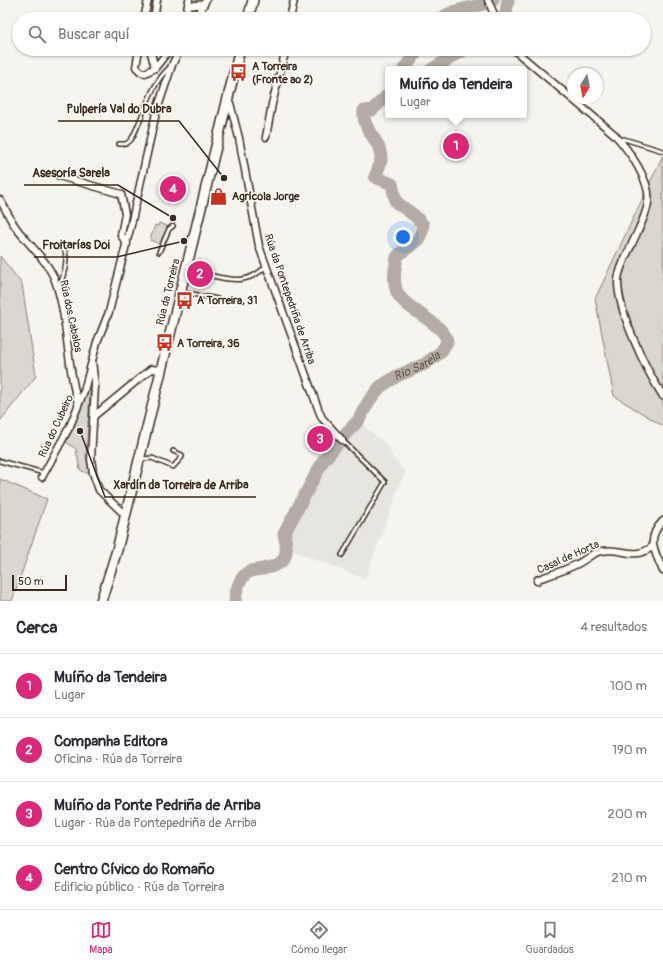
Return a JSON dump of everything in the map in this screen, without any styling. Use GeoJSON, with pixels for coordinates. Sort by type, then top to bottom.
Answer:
{"type":"FeatureCollection","features":[{"type":"Feature","properties":{"kind":"main road"},"geometry":{"type":"LineString","coordinates":[[250,12],[253,0]]}},
{"type":"Feature","properties":{"kind":"main road","name":"Rúa da Torreira"},"geometry":{"type":"LineString","coordinates":[[101,601],[113,568],[238,56]]}},
{"type":"Feature","properties":{"kind":"street"},"geometry":{"type":"LineString","coordinates":[[145,12],[148,0]]}},
{"type":"Feature","properties":{"kind":"street"},"geometry":{"type":"LineString","coordinates":[[155,12],[157,0]]}},
{"type":"Feature","properties":{"kind":"street"},"geometry":{"type":"LineString","coordinates":[[291,12],[294,0]]}},
{"type":"Feature","properties":{"kind":"street"},"geometry":{"type":"LineString","coordinates":[[488,0],[493,12]]}},
{"type":"Feature","properties":{"kind":"street"},"geometry":{"type":"LineString","coordinates":[[189,3],[205,2]]}},
{"type":"Feature","properties":{"kind":"street"},"geometry":{"type":"LineString","coordinates":[[200,12],[205,2]]}},
{"type":"Feature","properties":{"kind":"street"},"geometry":{"type":"LineString","coordinates":[[138,56],[136,65],[139,71],[145,73],[155,68],[164,56]]}},
{"type":"Feature","properties":{"kind":"street"},"geometry":{"type":"LineString","coordinates":[[152,56],[155,68]]}},
{"type":"Feature","properties":{"kind":"street"},"geometry":{"type":"LineString","coordinates":[[126,516],[100,490],[94,479],[91,459],[95,372],[92,361],[96,342],[109,312],[127,244],[156,113],[176,56]]}},
{"type":"Feature","properties":{"kind":"street"},"geometry":{"type":"LineString","coordinates":[[266,137],[272,104],[284,56]]}},
{"type":"Feature","properties":{"kind":"street"},"geometry":{"type":"LineString","coordinates":[[522,56],[607,126],[620,140],[635,163],[647,186],[649,196],[648,204],[620,273],[619,287],[638,350],[663,396]]}},
{"type":"Feature","properties":{"kind":"street","name":"Rúa da Pontepedriña de Arriba"},"geometry":{"type":"LineString","coordinates":[[228,98],[238,138],[257,236],[266,266],[322,418],[342,440]]}},
{"type":"Feature","properties":{"kind":"street"},"geometry":{"type":"LineString","coordinates":[[59,176],[121,194],[125,214],[121,235],[122,240],[127,244]]}},
{"type":"Feature","properties":{"kind":"street","name":"Rúa dos Cabalos"},"geometry":{"type":"LineString","coordinates":[[0,200],[16,229],[43,260],[56,281],[68,344],[72,385],[78,403]]}},
{"type":"Feature","properties":{"kind":"street","name":"Rúa do Cubeiro"},"geometry":{"type":"LineString","coordinates":[[43,475],[70,426],[92,361]]}},
{"type":"Feature","properties":{"kind":"street"},"geometry":{"type":"LineString","coordinates":[[94,416],[151,369],[162,370]]}},
{"type":"Feature","properties":{"kind":"street"},"geometry":{"type":"LineString","coordinates":[[663,521],[652,539],[652,547],[663,571]]}},
{"type":"Feature","properties":{"kind":"street","name":"Casal de Horta"},"geometry":{"type":"LineString","coordinates":[[537,581],[538,579],[556,575],[604,550],[640,554],[652,547]]}},
{"type":"Feature","properties":{"kind":"lane"},"geometry":{"type":"LineString","coordinates":[[119,144],[126,144],[131,140],[162,75],[172,65]]}},
{"type":"Feature","properties":{"kind":"lane"},"geometry":{"type":"LineString","coordinates":[[620,140],[624,139],[663,151]]}},
{"type":"Feature","properties":{"kind":"lane"},"geometry":{"type":"LineString","coordinates":[[159,252],[170,229],[174,226]]}},
{"type":"Feature","properties":{"kind":"lane"},"geometry":{"type":"LineString","coordinates":[[58,246],[63,248],[65,255],[63,276],[58,289]]}},
{"type":"Feature","properties":{"kind":"lane"},"geometry":{"type":"LineString","coordinates":[[213,276],[233,280],[246,280],[256,275],[266,266]]}},
{"type":"Feature","properties":{"kind":"lane"},"geometry":{"type":"LineString","coordinates":[[181,291],[217,299]]}},
{"type":"Feature","properties":{"kind":"lane"},"geometry":{"type":"LineString","coordinates":[[342,440],[385,482],[342,555]]}},
{"type":"Feature","properties":{"kind":"lane"},"geometry":{"type":"LineString","coordinates":[[140,459],[152,458],[173,466],[182,457],[182,455],[172,451]]}},
{"type":"Feature","properties":{"kind":"lane"},"geometry":{"type":"LineString","coordinates":[[0,461],[43,475]]}},
{"type":"Feature","properties":{"kind":"shaded area"},"geometry":{"type":"Polygon","coordinates":[[[663,155],[663,426],[614,396],[595,299],[663,155]]]}},
{"type":"Feature","properties":{"kind":"shaded area"},"geometry":{"type":"Polygon","coordinates":[[[159,223],[169,227],[162,245],[150,240],[155,225],[158,226],[159,223]]]}},
{"type":"Feature","properties":{"kind":"shaded area"},"geometry":{"type":"Polygon","coordinates":[[[0,256],[22,284],[36,376],[0,421],[0,256]]]}},
{"type":"Feature","properties":{"kind":"shaded area"},"geometry":{"type":"Polygon","coordinates":[[[91,378],[86,455],[89,474],[80,470],[76,449],[66,442],[84,402],[91,378]]]}},
{"type":"Feature","properties":{"kind":"shaded area"},"geometry":{"type":"Polygon","coordinates":[[[360,422],[390,448],[388,450],[405,472],[395,495],[396,496],[365,579],[289,549],[288,534],[323,466],[347,434],[360,422]]]}},
{"type":"Feature","properties":{"kind":"shaded area"},"geometry":{"type":"Polygon","coordinates":[[[0,479],[47,499],[12,601],[0,601],[0,479]]]}},
{"type":"Feature","properties":{"kind":"waterway","name":"Río Sarela"},"geometry":{"type":"LineString","coordinates":[[453,12],[493,0]]}},
{"type":"Feature","properties":{"kind":"waterway","name":"Río Sarela"},"geometry":{"type":"LineString","coordinates":[[506,12],[508,0]]}},
{"type":"Feature","properties":{"kind":"waterway","name":"Río Sarela"},"geometry":{"type":"LineString","coordinates":[[406,66],[414,56]]}},
{"type":"Feature","properties":{"kind":"waterway","name":"Río Sarela"},"geometry":{"type":"LineString","coordinates":[[437,66],[454,56]]}},
{"type":"Feature","properties":{"kind":"waterway","name":"Río Sarela"},"geometry":{"type":"LineString","coordinates":[[235,601],[238,586],[242,578],[247,573],[276,565],[284,559],[286,554],[284,534],[323,461],[358,421],[369,401],[380,387],[397,376],[425,364],[441,352],[447,342],[445,336],[434,324],[402,300],[396,289],[394,276],[397,257],[417,241],[422,232],[423,225],[415,216],[396,202],[392,184],[375,177],[381,161],[380,153],[378,146],[366,124],[364,111],[372,110],[385,98]]}},
{"type":"Feature","properties":{"kind":"place","name":"A Torreira (Fronte ao 2)"},"geometry":{"type":"Point","coordinates":[239,72]}},
{"type":"Feature","properties":{"kind":"place","name":"Muíño da Tendeira"},"geometry":{"type":"Point","coordinates":[456,146]}},
{"type":"Feature","properties":{"kind":"place","name":"Pulpería Val do Dubra"},"geometry":{"type":"Point","coordinates":[224,178]}},
{"type":"Feature","properties":{"kind":"place","name":"Centro Cívico do Romaño"},"geometry":{"type":"Point","coordinates":[173,189]}},
{"type":"Feature","properties":{"kind":"place","name":"Agrícola Jorge"},"geometry":{"type":"Point","coordinates":[219,196]}},
{"type":"Feature","properties":{"kind":"place","name":"Asesoría Sarela"},"geometry":{"type":"Point","coordinates":[173,218]}},
{"type":"Feature","properties":{"kind":"place","name":"Froitarías Doi"},"geometry":{"type":"Point","coordinates":[184,241]}},
{"type":"Feature","properties":{"kind":"place","name":"Companha Editora"},"geometry":{"type":"Point","coordinates":[200,274]}},
{"type":"Feature","properties":{"kind":"place","name":"A Torreira, 31"},"geometry":{"type":"Point","coordinates":[184,300]}},
{"type":"Feature","properties":{"kind":"place","name":"A Torreira, 36"},"geometry":{"type":"Point","coordinates":[164,343]}},
{"type":"Feature","properties":{"kind":"place","name":"Xardín da Torreira de Arriba"},"geometry":{"type":"Point","coordinates":[80,431]}},
{"type":"Feature","properties":{"kind":"place","name":"Muíño da Ponte Pedriña de Arriba"},"geometry":{"type":"Point","coordinates":[320,439]}}]}
